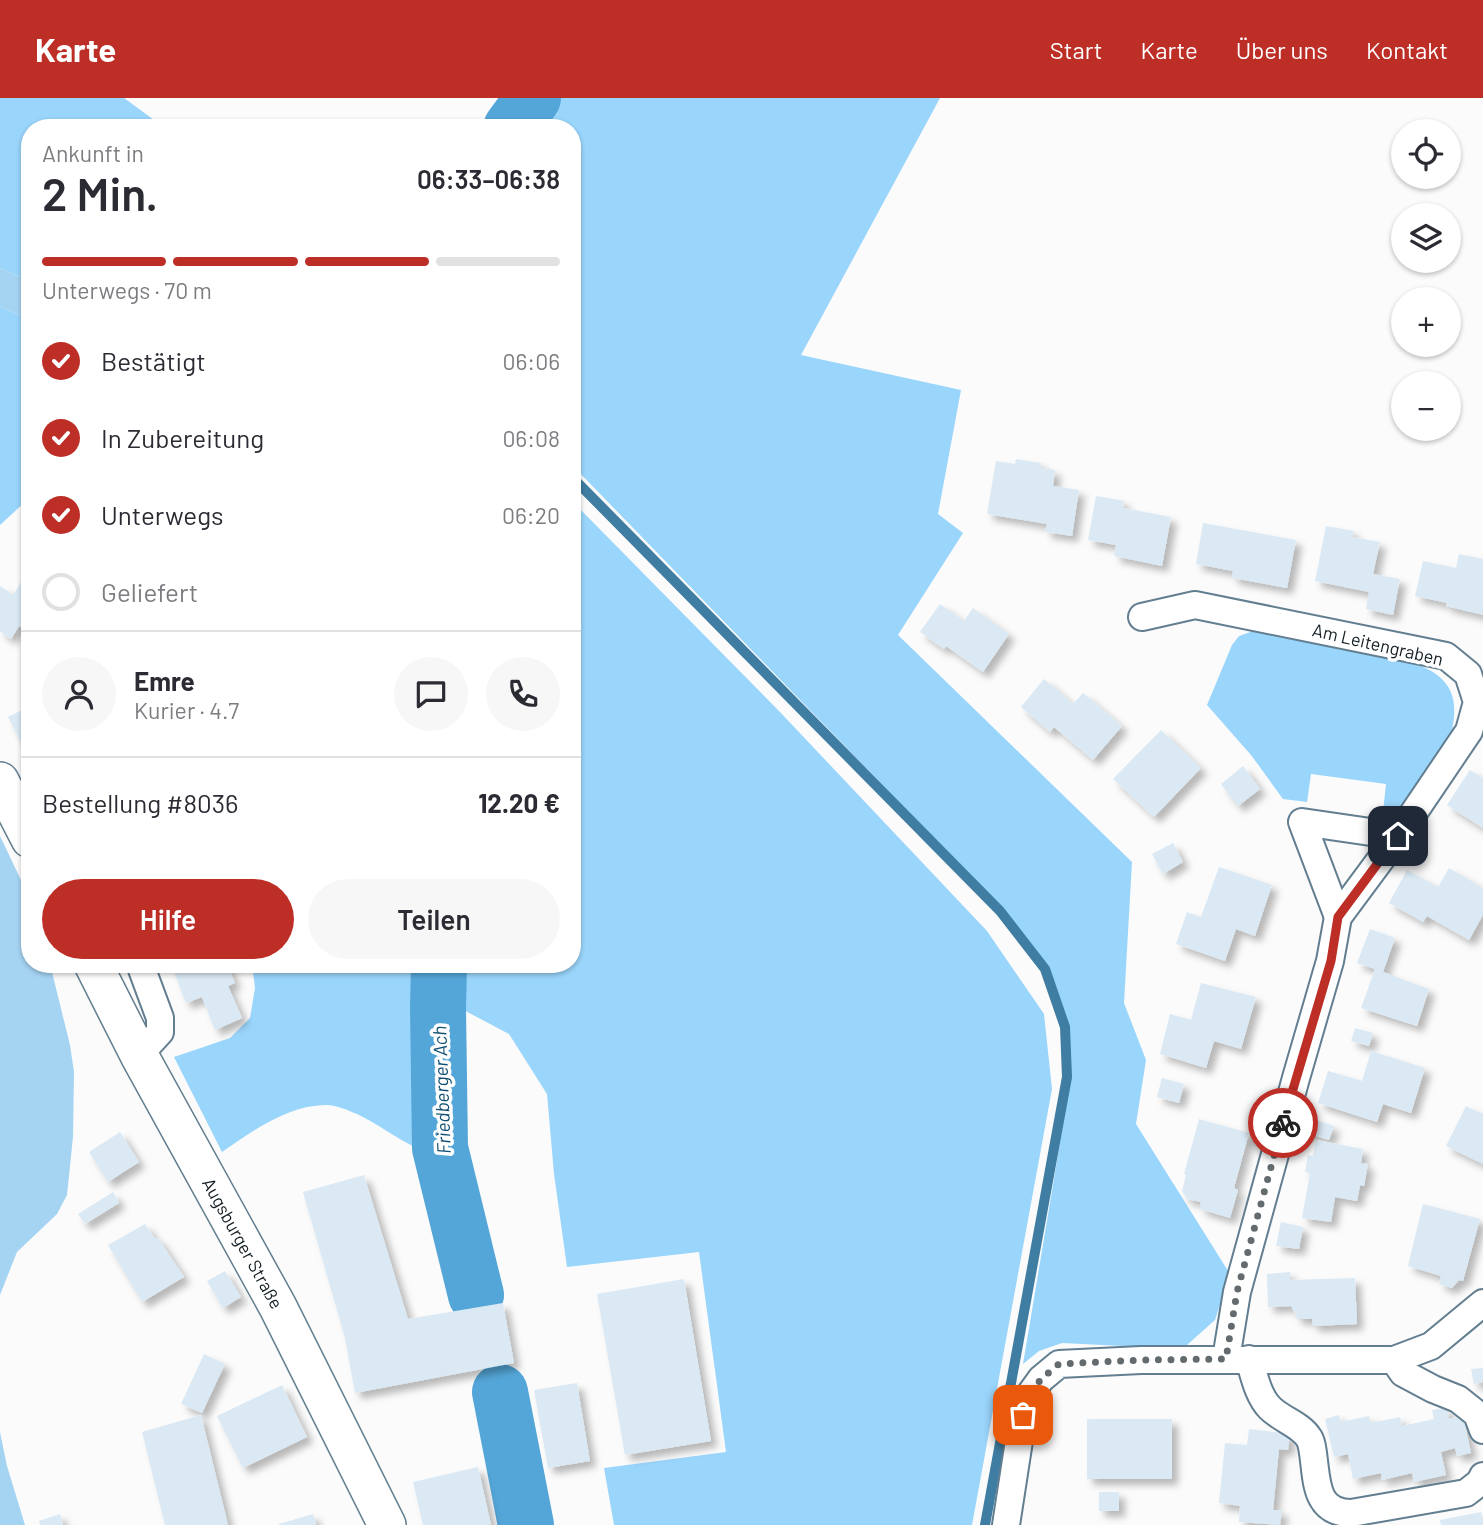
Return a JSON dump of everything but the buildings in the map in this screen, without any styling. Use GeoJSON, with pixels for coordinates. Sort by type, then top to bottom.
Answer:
{"type":"FeatureCollection","features":[{"type":"Feature","properties":{"kind":"main road"},"geometry":{"type":"LineString","coordinates":[[0,781],[21,822]]}},
{"type":"Feature","properties":{"kind":"main road","name":"Augsburger Straße"},"geometry":{"type":"LineString","coordinates":[[98,973],[139,1055],[278,1307],[387,1525]]}},
{"type":"Feature","properties":{"kind":"street","name":"Am Leitengraben"},"geometry":{"type":"LineString","coordinates":[[1142,617],[1195,606],[1446,656],[1468,674],[1477,702],[1469,731],[1398,836],[1338,917],[1331,961],[1237,1292],[1238,1359]]}},
{"type":"Feature","properties":{"kind":"street","name":"Am Leitengraben"},"geometry":{"type":"LineString","coordinates":[[1338,917],[1303,822],[1398,836]]}},
{"type":"Feature","properties":{"kind":"street"},"geometry":{"type":"LineString","coordinates":[[139,1055],[160,1032],[160,1018],[143,973]]}},
{"type":"Feature","properties":{"kind":"street"},"geometry":{"type":"LineString","coordinates":[[1006,1525],[1028,1397],[1041,1379],[1059,1364],[1141,1360],[1394,1360],[1431,1346],[1483,1303]]}},
{"type":"Feature","properties":{"kind":"street"},"geometry":{"type":"LineString","coordinates":[[1238,1359],[1271,1409],[1304,1431],[1311,1441],[1319,1492],[1323,1502],[1339,1513],[1466,1493],[1480,1482],[1483,1476]]}},
{"type":"Feature","properties":{"kind":"street"},"geometry":{"type":"LineString","coordinates":[[1394,1360],[1403,1373],[1458,1399],[1477,1414],[1483,1430]]}},
{"type":"Feature","properties":{"kind":"shaded area"},"geometry":{"type":"Polygon","coordinates":[[[0,98],[124,98],[153,119],[21,119],[21,277],[0,268],[0,98]]]}},
{"type":"Feature","properties":{"kind":"shaded area"},"geometry":{"type":"Polygon","coordinates":[[[554,98],[940,98],[801,355],[961,390],[938,514],[963,533],[898,635],[1132,862],[1124,1003],[1146,1060],[1136,1124],[1230,1274],[1215,1320],[1187,1345],[1143,1347],[1062,1343],[1039,1351],[1023,1364],[1071,1077],[1068,1026],[1049,969],[1003,909],[581,474],[581,119],[536,119],[554,98]]]}},
{"type":"Feature","properties":{"kind":"shaded area"},"geometry":{"type":"Polygon","coordinates":[[[0,268],[21,277],[21,315],[0,307],[0,268]]]}},
{"type":"Feature","properties":{"kind":"shaded area"},"geometry":{"type":"Polygon","coordinates":[[[0,307],[21,315],[21,506],[0,525],[0,307]]]}},
{"type":"Feature","properties":{"kind":"shaded area"},"geometry":{"type":"Polygon","coordinates":[[[581,510],[779,711],[987,931],[1044,1014],[1052,1089],[972,1525],[614,1525],[604,1468],[726,1452],[699,1252],[567,1267],[554,1174],[547,1094],[509,1034],[456,1006],[458,973],[581,973],[581,510]]]}},
{"type":"Feature","properties":{"kind":"shaded area"},"geometry":{"type":"Polygon","coordinates":[[[1256,630],[1405,660],[1430,670],[1446,684],[1454,703],[1452,730],[1398,814],[1383,812],[1386,784],[1311,774],[1307,802],[1283,799],[1251,755],[1207,705],[1232,645],[1239,636],[1256,630]]]}},
{"type":"Feature","properties":{"kind":"shaded area"},"geometry":{"type":"Polygon","coordinates":[[[0,836],[21,880],[21,973],[52,973],[74,1072],[73,1137],[67,1195],[57,1214],[17,1252],[0,1295],[0,836]]]}},
{"type":"Feature","properties":{"kind":"shaded area"},"geometry":{"type":"Polygon","coordinates":[[[253,973],[417,973],[419,1149],[357,1114],[329,1105],[311,1106],[283,1115],[222,1152],[174,1057],[230,1038],[250,1018],[255,988],[253,973]]]}},
{"type":"Feature","properties":{"kind":"shaded area"},"geometry":{"type":"Polygon","coordinates":[[[0,1432],[7,1466],[25,1525],[0,1525],[0,1432]]]}},
{"type":"Feature","properties":{"kind":"waterway","name":"Friedberger Ach"},"geometry":{"type":"LineString","coordinates":[[518,119],[533,98]]}},
{"type":"Feature","properties":{"kind":"waterway"},"geometry":{"type":"LineString","coordinates":[[581,486],[1000,911],[1045,969],[1065,1027],[1067,1077],[985,1525]]}},
{"type":"Feature","properties":{"kind":"waterway","name":"Friedberger Ach"},"geometry":{"type":"LineString","coordinates":[[439,973],[440,1148],[476,1295]]}},
{"type":"Feature","properties":{"kind":"waterway","name":"Friedberger Ach"},"geometry":{"type":"LineString","coordinates":[[500,1392],[526,1525]]}},
{"type":"Feature","properties":{"kind":"way so far"},"geometry":{"type":"LineString","coordinates":[[1023,1415],[1028,1397],[1041,1379],[1059,1364],[1226,1359],[1237,1292],[1283,1123]]}},
{"type":"Feature","properties":{"kind":"route"},"geometry":{"type":"LineString","coordinates":[[1283,1123],[1331,961],[1338,917],[1398,836]]}}]}
